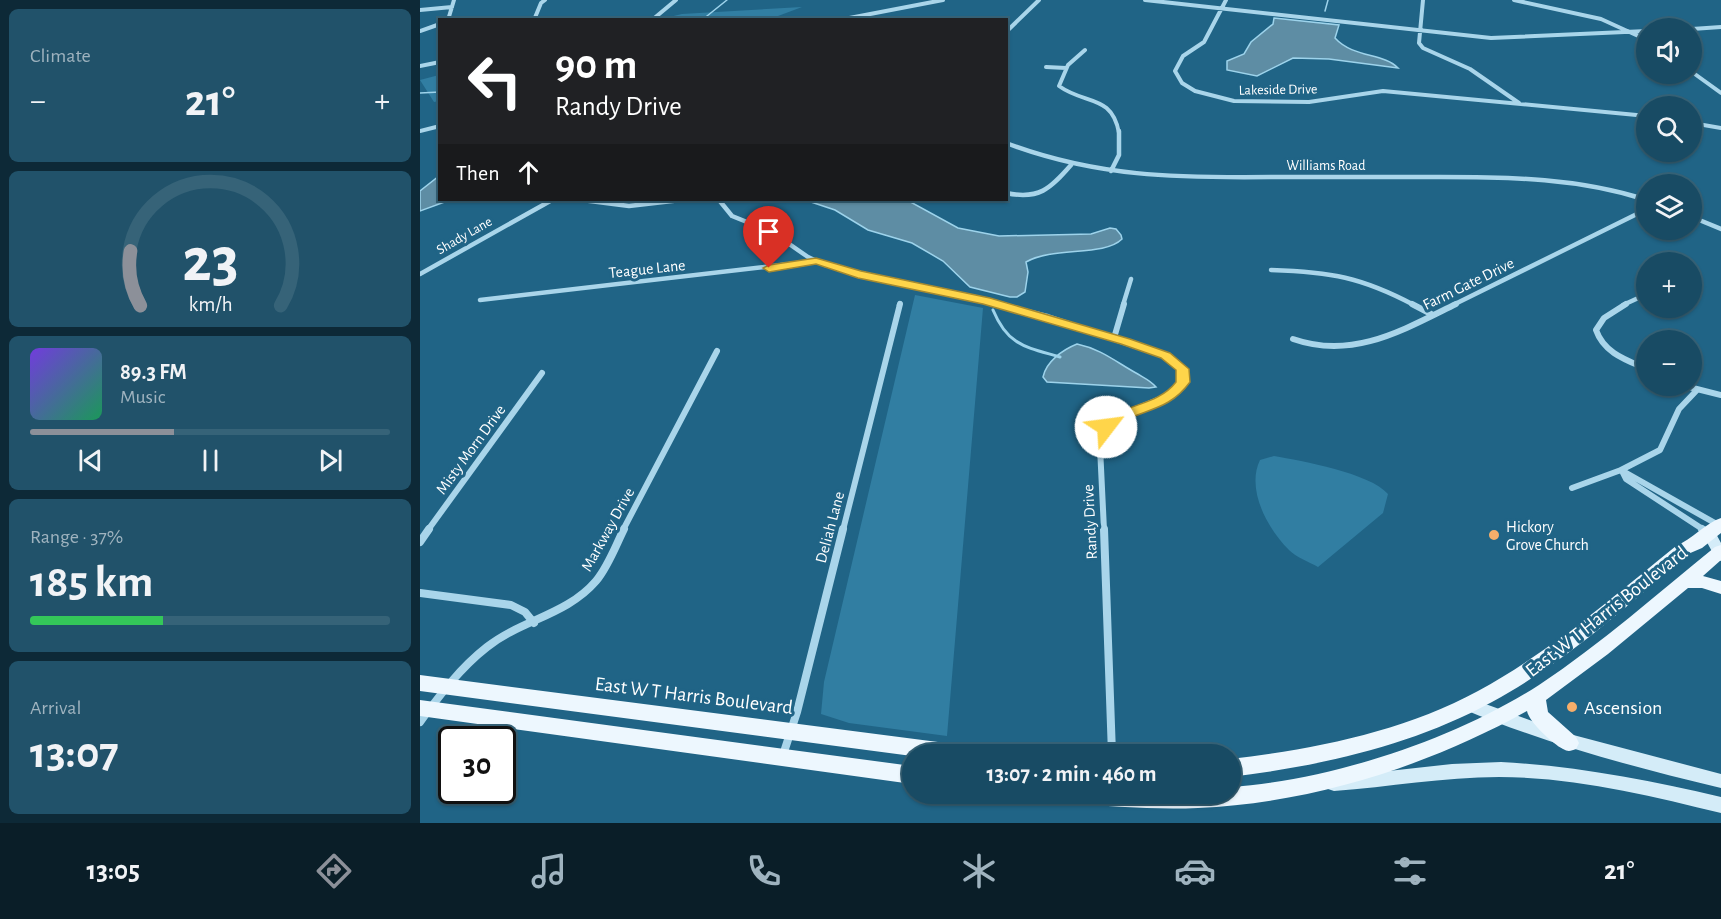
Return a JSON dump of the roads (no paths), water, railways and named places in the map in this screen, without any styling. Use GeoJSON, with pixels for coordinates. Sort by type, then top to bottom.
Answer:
{"type":"FeatureCollection","features":[{"type":"Feature","properties":{"kind":"main road","name":"East W T Harris Boulevard"},"geometry":{"type":"LineString","coordinates":[[1241,766],[1330,752],[1424,723],[1469,704],[1529,669],[1682,550],[1696,544],[1718,528]]}},
{"type":"Feature","properties":{"kind":"main road"},"geometry":{"type":"LineString","coordinates":[[1718,528],[1720,553]]}},
{"type":"Feature","properties":{"kind":"main road","name":"East W T Harris Boulevard"},"geometry":{"type":"LineString","coordinates":[[1241,795],[1296,787],[1403,758],[1498,718],[1536,697],[1568,674],[1720,553]]}},
{"type":"Feature","properties":{"kind":"main road"},"geometry":{"type":"LineString","coordinates":[[1684,581],[1703,582],[1721,588]]}},
{"type":"Feature","properties":{"kind":"main road","name":"East W T Harris Boulevard"},"geometry":{"type":"LineString","coordinates":[[420,683],[902,746]]}},
{"type":"Feature","properties":{"kind":"main road"},"geometry":{"type":"LineString","coordinates":[[1536,697],[1538,715],[1569,743]]}},
{"type":"Feature","properties":{"kind":"main road"},"geometry":{"type":"LineString","coordinates":[[1469,704],[1498,718],[1569,743],[1721,781]]}},
{"type":"Feature","properties":{"kind":"main road"},"geometry":{"type":"LineString","coordinates":[[423,713],[902,774]]}},
{"type":"Feature","properties":{"kind":"main road"},"geometry":{"type":"LineString","coordinates":[[1296,787],[1370,782],[1468,770],[1524,771],[1558,773],[1626,783],[1721,805]]}},
{"type":"Feature","properties":{"kind":"street"},"geometry":{"type":"LineString","coordinates":[[449,18],[454,0]]}},
{"type":"Feature","properties":{"kind":"street"},"geometry":{"type":"LineString","coordinates":[[535,18],[541,3],[545,0]]}},
{"type":"Feature","properties":{"kind":"street"},"geometry":{"type":"LineString","coordinates":[[654,18],[676,0]]}},
{"type":"Feature","properties":{"kind":"street"},"geometry":{"type":"LineString","coordinates":[[849,18],[943,0]]}},
{"type":"Feature","properties":{"kind":"street"},"geometry":{"type":"LineString","coordinates":[[1008,30],[1039,0]]}},
{"type":"Feature","properties":{"kind":"street"},"geometry":{"type":"LineString","coordinates":[[1145,0],[1501,38],[1635,32]]}},
{"type":"Feature","properties":{"kind":"street"},"geometry":{"type":"LineString","coordinates":[[1220,8],[1226,0]]}},
{"type":"Feature","properties":{"kind":"street"},"geometry":{"type":"LineString","coordinates":[[1423,0],[1419,43],[1424,50],[1470,69],[1520,103]]}},
{"type":"Feature","properties":{"kind":"street"},"geometry":{"type":"LineString","coordinates":[[1514,0],[1570,11],[1635,32]]}},
{"type":"Feature","properties":{"kind":"street"},"geometry":{"type":"LineString","coordinates":[[420,10],[452,7]]}},
{"type":"Feature","properties":{"kind":"street","name":"Lakeside Drive"},"geometry":{"type":"LineString","coordinates":[[1220,8],[1204,42],[1183,56],[1176,66],[1176,75],[1180,81],[1201,93],[1225,99],[1255,102],[1310,102],[1378,91],[1636,115]]}},
{"type":"Feature","properties":{"kind":"street"},"geometry":{"type":"LineString","coordinates":[[420,31],[438,25]]}},
{"type":"Feature","properties":{"kind":"street"},"geometry":{"type":"LineString","coordinates":[[1702,28],[1721,27]]}},
{"type":"Feature","properties":{"kind":"street"},"geometry":{"type":"LineString","coordinates":[[1085,50],[1074,56],[1060,81],[1060,87],[1106,105],[1114,111],[1119,130],[1120,152],[1118,161],[1111,171]]}},
{"type":"Feature","properties":{"kind":"street"},"geometry":{"type":"LineString","coordinates":[[420,66],[438,62]]}},
{"type":"Feature","properties":{"kind":"street"},"geometry":{"type":"LineString","coordinates":[[1046,67],[1066,68]]}},
{"type":"Feature","properties":{"kind":"street"},"geometry":{"type":"LineString","coordinates":[[1702,79],[1721,93]]}},
{"type":"Feature","properties":{"kind":"street"},"geometry":{"type":"LineString","coordinates":[[1702,125],[1721,128]]}},
{"type":"Feature","properties":{"kind":"street"},"geometry":{"type":"LineString","coordinates":[[420,131],[438,126]]}},
{"type":"Feature","properties":{"kind":"street","name":"Williams Road"},"geometry":{"type":"LineString","coordinates":[[1008,144],[1034,155],[1071,165],[1111,171],[1183,177],[1522,177],[1591,185],[1636,197]]}},
{"type":"Feature","properties":{"kind":"street"},"geometry":{"type":"LineString","coordinates":[[1008,193],[1024,197],[1039,195],[1051,188],[1071,165]]}},
{"type":"Feature","properties":{"kind":"street","name":"Shady Lane"},"geometry":{"type":"LineString","coordinates":[[420,274],[550,201]]}},
{"type":"Feature","properties":{"kind":"street"},"geometry":{"type":"LineString","coordinates":[[590,201],[629,206],[672,201]]}},
{"type":"Feature","properties":{"kind":"street","name":"Randy Drive"},"geometry":{"type":"LineString","coordinates":[[720,201],[732,216],[772,232],[816,261],[858,274],[1006,306],[1114,338],[1170,358],[1182,369],[1184,376],[1180,388],[1173,394],[1152,406],[1116,418],[1102,433],[1101,461],[1112,744]]}},
{"type":"Feature","properties":{"kind":"street","name":"Farm Gate Drive"},"geometry":{"type":"LineString","coordinates":[[1293,339],[1314,346],[1363,344],[1389,337],[1636,214]]}},
{"type":"Feature","properties":{"kind":"street"},"geometry":{"type":"LineString","coordinates":[[1702,221],[1721,229]]}},
{"type":"Feature","properties":{"kind":"street","name":"Teague Lane"},"geometry":{"type":"LineString","coordinates":[[480,300],[816,261]]}},
{"type":"Feature","properties":{"kind":"street"},"geometry":{"type":"LineString","coordinates":[[1271,270],[1323,272],[1351,277],[1371,284],[1433,315]]}},
{"type":"Feature","properties":{"kind":"street"},"geometry":{"type":"LineString","coordinates":[[1114,338],[1131,279]]}},
{"type":"Feature","properties":{"kind":"street"},"geometry":{"type":"LineString","coordinates":[[1636,300],[1607,316],[1598,323],[1596,330],[1600,341],[1612,352],[1636,364]]}},
{"type":"Feature","properties":{"kind":"street","name":"Deliah Lane"},"geometry":{"type":"LineString","coordinates":[[782,757],[791,732],[900,303]]}},
{"type":"Feature","properties":{"kind":"street","name":"Markway Drive"},"geometry":{"type":"LineString","coordinates":[[423,713],[485,649],[500,638],[574,603],[598,579],[717,351]]}},
{"type":"Feature","properties":{"kind":"street","name":"Misty Morn Drive"},"geometry":{"type":"LineString","coordinates":[[420,542],[542,373]]}},
{"type":"Feature","properties":{"kind":"street"},"geometry":{"type":"LineString","coordinates":[[1702,391],[1721,395]]}},
{"type":"Feature","properties":{"kind":"street"},"geometry":{"type":"LineString","coordinates":[[1572,488],[1621,470],[1660,450],[1679,409],[1691,396]]}},
{"type":"Feature","properties":{"kind":"street"},"geometry":{"type":"LineString","coordinates":[[1621,470],[1626,479],[1718,528]]}},
{"type":"Feature","properties":{"kind":"street"},"geometry":{"type":"LineString","coordinates":[[1621,470],[1635,476],[1718,528]]}},
{"type":"Feature","properties":{"kind":"street"},"geometry":{"type":"LineString","coordinates":[[420,593],[511,605],[525,612],[534,623]]}},
{"type":"Feature","properties":{"kind":"waterway"},"geometry":{"type":"LineString","coordinates":[[704,18],[727,0]]}},
{"type":"Feature","properties":{"kind":"waterway"},"geometry":{"type":"LineString","coordinates":[[1325,11],[1328,0]]}},
{"type":"Feature","properties":{"kind":"waterway"},"geometry":{"type":"LineString","coordinates":[[420,93],[438,92]]}},
{"type":"Feature","properties":{"kind":"waterway"},"geometry":{"type":"LineString","coordinates":[[993,310],[1005,331],[1019,343],[1060,357]]}},
{"type":"Feature","properties":{"kind":"place","name":"Hickory Grove Church"},"geometry":{"type":"Point","coordinates":[1494,535]}},
{"type":"Feature","properties":{"kind":"place","name":"Ascension"},"geometry":{"type":"Point","coordinates":[1572,707]}}]}
